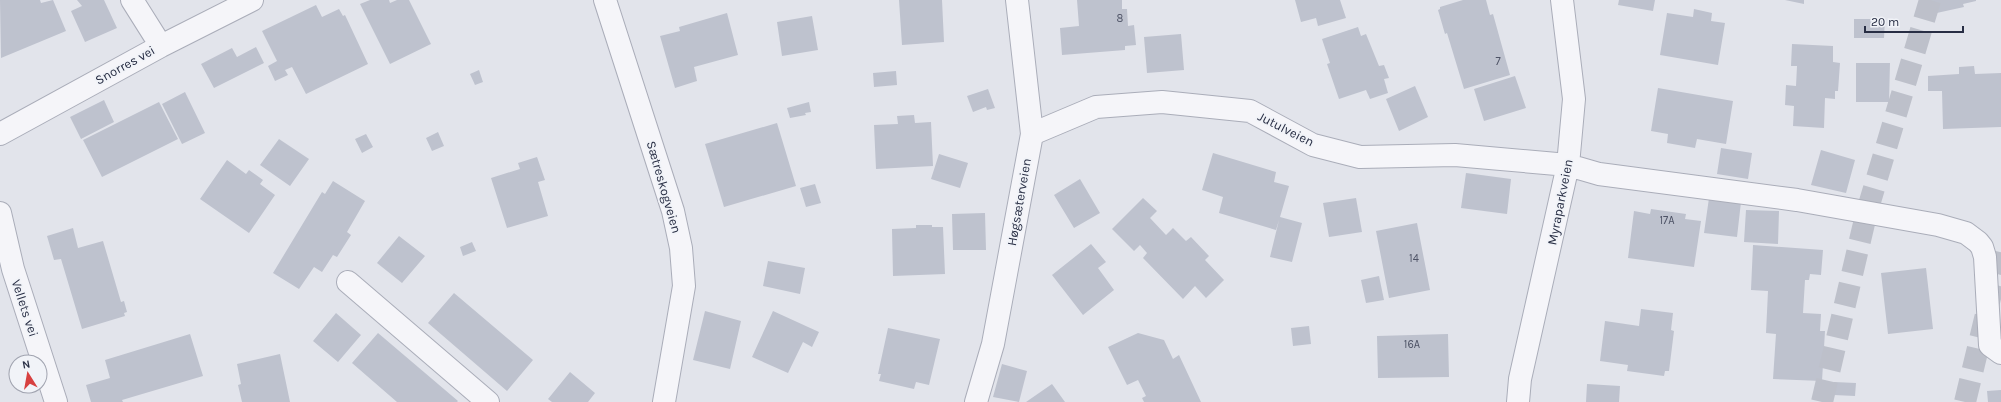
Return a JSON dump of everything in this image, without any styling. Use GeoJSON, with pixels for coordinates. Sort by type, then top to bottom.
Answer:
{"type":"FeatureCollection","features":[{"type":"Feature","properties":{"kind":"street"},"geometry":{"type":"LineString","coordinates":[[132,0],[161,46]]}},
{"type":"Feature","properties":{"kind":"street","name":"Snorres vei"},"geometry":{"type":"LineString","coordinates":[[0,134],[161,46],[252,0]]}},
{"type":"Feature","properties":{"kind":"street","name":"Sætreskogveien"},"geometry":{"type":"LineString","coordinates":[[605,0],[673,211],[681,248],[684,286],[664,402]]}},
{"type":"Feature","properties":{"kind":"street","name":"Høgsæterveien"},"geometry":{"type":"LineString","coordinates":[[976,402],[993,344],[1032,134],[1017,0]]}},
{"type":"Feature","properties":{"kind":"street","name":"Myraparkveien"},"geometry":{"type":"LineString","coordinates":[[1518,402],[1520,379],[1568,165],[1574,99],[1562,0]]}},
{"type":"Feature","properties":{"kind":"street","name":"Jutulveien"},"geometry":{"type":"LineString","coordinates":[[1032,134],[1096,107],[1162,102],[1250,111],[1313,145],[1360,156],[1455,155],[1568,165],[1599,174],[1797,200],[1938,225],[1966,233],[1978,242],[1982,248],[1985,257],[1990,345],[2001,353]]}},
{"type":"Feature","properties":{"kind":"street","name":"Vellets vei"},"geometry":{"type":"LineString","coordinates":[[0,213],[13,269],[56,402]]}},
{"type":"Feature","properties":{"kind":"street"},"geometry":{"type":"LineString","coordinates":[[348,282],[488,402]]}},
{"type":"Feature","properties":{"kind":"building"},"geometry":{"type":"Polygon","coordinates":[[[0,0],[40,0],[41,3],[53,0],[66,31],[1,58],[0,0]]]}},
{"type":"Feature","properties":{"kind":"building"},"geometry":{"type":"Polygon","coordinates":[[[77,0],[104,0],[117,28],[85,42],[71,11],[82,6],[77,0]]]}},
{"type":"Feature","properties":{"kind":"building"},"geometry":{"type":"Polygon","coordinates":[[[370,0],[389,0],[390,3],[397,0],[409,0],[431,44],[390,64],[360,4],[370,0]]]}},
{"type":"Feature","properties":{"kind":"building"},"geometry":{"type":"Polygon","coordinates":[[[899,0],[942,0],[944,42],[902,45],[899,0]]]}},
{"type":"Feature","properties":{"kind":"building"},"geometry":{"type":"Polygon","coordinates":[[[1077,0],[1122,0],[1122,9],[1127,9],[1128,26],[1134,25],[1136,45],[1125,46],[1125,50],[1062,55],[1060,28],[1079,26],[1077,0]]]}},
{"type":"Feature","properties":{"kind":"building"},"geometry":{"type":"Polygon","coordinates":[[[1295,0],[1340,0],[1346,18],[1318,26],[1316,18],[1301,22],[1295,0]]]}},
{"type":"Feature","properties":{"kind":"building"},"geometry":{"type":"Polygon","coordinates":[[[1463,0],[1486,0],[1490,15],[1493,14],[1510,75],[1464,89],[1447,33],[1445,34],[1438,10],[1440,7],[1463,0]]]}},
{"type":"Feature","properties":{"kind":"building"},"geometry":{"type":"Polygon","coordinates":[[[1619,0],[1655,0],[1653,11],[1618,5],[1619,0]]]}},
{"type":"Feature","properties":{"kind":"building"},"geometry":{"type":"Polygon","coordinates":[[[1785,0],[1804,0],[1804,4],[1785,0]]]}},
{"type":"Feature","properties":{"kind":"building"},"geometry":{"type":"Polygon","coordinates":[[[1920,0],[1976,1],[1963,4],[1964,7],[1923,16],[1920,0]]]}},
{"type":"Feature","properties":{"kind":"building"},"geometry":{"type":"Polygon","coordinates":[[[316,5],[322,17],[339,9],[343,16],[345,15],[368,64],[306,94],[292,67],[285,70],[288,75],[275,81],[268,66],[277,61],[262,31],[316,5]]]}},
{"type":"Feature","properties":{"kind":"building"},"geometry":{"type":"Polygon","coordinates":[[[1694,9],[1712,13],[1711,21],[1725,23],[1718,65],[1660,55],[1667,13],[1693,17],[1694,9]]]}},
{"type":"Feature","properties":{"kind":"building"},"geometry":{"type":"Polygon","coordinates":[[[727,13],[738,55],[694,67],[697,81],[675,88],[660,36],[680,31],[679,27],[727,13]]]}},
{"type":"Feature","properties":{"kind":"building"},"geometry":{"type":"Polygon","coordinates":[[[812,16],[818,50],[782,56],[777,22],[812,16]]]}},
{"type":"Feature","properties":{"kind":"building"},"geometry":{"type":"Polygon","coordinates":[[[1854,19],[1885,19],[1884,38],[1854,38],[1854,19]]]}},
{"type":"Feature","properties":{"kind":"building"},"geometry":{"type":"Polygon","coordinates":[[[1358,27],[1361,36],[1366,34],[1379,66],[1384,65],[1389,78],[1384,79],[1388,93],[1370,99],[1366,90],[1339,99],[1327,64],[1330,63],[1322,39],[1358,27]]]}},
{"type":"Feature","properties":{"kind":"building"},"geometry":{"type":"Polygon","coordinates":[[[1181,34],[1184,70],[1147,73],[1144,37],[1181,34]]]}},
{"type":"Feature","properties":{"kind":"building"},"geometry":{"type":"Polygon","coordinates":[[[1792,44],[1833,46],[1833,62],[1840,63],[1838,91],[1835,91],[1835,99],[1825,98],[1824,128],[1793,126],[1794,106],[1785,105],[1786,85],[1796,86],[1797,66],[1791,66],[1792,44]]]}},
{"type":"Feature","properties":{"kind":"building"},"geometry":{"type":"Polygon","coordinates":[[[256,47],[264,63],[214,88],[201,64],[232,48],[237,57],[256,47]]]}},
{"type":"Feature","properties":{"kind":"building"},"geometry":{"type":"Polygon","coordinates":[[[1856,63],[1890,63],[1889,102],[1856,102],[1856,63]]]}},
{"type":"Feature","properties":{"kind":"building"},"geometry":{"type":"Polygon","coordinates":[[[1974,66],[1975,74],[2001,73],[2001,127],[1943,129],[1942,91],[1928,91],[1928,76],[1959,74],[1959,67],[1974,66]]]}},
{"type":"Feature","properties":{"kind":"building"},"geometry":{"type":"Polygon","coordinates":[[[479,70],[483,82],[475,85],[470,74],[479,70]]]}},
{"type":"Feature","properties":{"kind":"building"},"geometry":{"type":"Polygon","coordinates":[[[896,71],[897,85],[874,87],[873,73],[896,71]]]}},
{"type":"Feature","properties":{"kind":"building"},"geometry":{"type":"Polygon","coordinates":[[[1515,76],[1526,108],[1484,121],[1474,89],[1515,76]]]}},
{"type":"Feature","properties":{"kind":"building"},"geometry":{"type":"Polygon","coordinates":[[[1415,86],[1428,117],[1399,131],[1386,99],[1415,86]]]}},
{"type":"Feature","properties":{"kind":"building"},"geometry":{"type":"Polygon","coordinates":[[[1658,88],[1733,101],[1726,144],[1697,139],[1695,148],[1667,143],[1668,134],[1651,131],[1658,88]]]}},
{"type":"Feature","properties":{"kind":"building"},"geometry":{"type":"Polygon","coordinates":[[[988,89],[995,108],[987,110],[986,107],[973,112],[967,96],[988,89]]]}},
{"type":"Feature","properties":{"kind":"building"},"geometry":{"type":"Polygon","coordinates":[[[185,92],[205,133],[182,144],[162,104],[185,92]]]}},
{"type":"Feature","properties":{"kind":"building"},"geometry":{"type":"Polygon","coordinates":[[[104,100],[114,122],[81,139],[70,117],[104,100]]]}},
{"type":"Feature","properties":{"kind":"building"},"geometry":{"type":"Polygon","coordinates":[[[159,102],[178,139],[102,177],[83,140],[159,102]]]}},
{"type":"Feature","properties":{"kind":"building"},"geometry":{"type":"Polygon","coordinates":[[[809,102],[811,112],[805,113],[806,115],[790,118],[787,108],[809,102]]]}},
{"type":"Feature","properties":{"kind":"building"},"geometry":{"type":"Polygon","coordinates":[[[914,115],[915,123],[931,122],[933,166],[876,169],[874,125],[898,124],[897,116],[914,115]]]}},
{"type":"Feature","properties":{"kind":"building"},"geometry":{"type":"Polygon","coordinates":[[[777,123],[796,186],[724,207],[705,144],[777,123]]]}},
{"type":"Feature","properties":{"kind":"building"},"geometry":{"type":"Polygon","coordinates":[[[438,132],[444,146],[432,151],[426,138],[438,132]]]}},
{"type":"Feature","properties":{"kind":"building"},"geometry":{"type":"Polygon","coordinates":[[[366,134],[373,147],[362,153],[355,139],[366,134]]]}},
{"type":"Feature","properties":{"kind":"building"},"geometry":{"type":"Polygon","coordinates":[[[279,139],[309,159],[290,186],[260,165],[279,139]]]}},
{"type":"Feature","properties":{"kind":"building"},"geometry":{"type":"Polygon","coordinates":[[[1721,148],[1752,153],[1748,179],[1717,174],[1721,148]]]}},
{"type":"Feature","properties":{"kind":"building"},"geometry":{"type":"Polygon","coordinates":[[[1821,150],[1855,160],[1846,193],[1811,185],[1821,150]]]}},
{"type":"Feature","properties":{"kind":"building"},"geometry":{"type":"Polygon","coordinates":[[[1213,153],[1276,172],[1274,182],[1289,186],[1280,217],[1302,223],[1292,262],[1270,257],[1279,220],[1276,230],[1219,213],[1223,197],[1202,190],[1213,153]]]}},
{"type":"Feature","properties":{"kind":"building"},"geometry":{"type":"Polygon","coordinates":[[[939,154],[968,163],[960,188],[931,179],[939,154]]]}},
{"type":"Feature","properties":{"kind":"building"},"geometry":{"type":"Polygon","coordinates":[[[537,157],[545,180],[538,182],[548,216],[507,228],[491,178],[520,169],[518,163],[537,157]]]}},
{"type":"Feature","properties":{"kind":"building"},"geometry":{"type":"Polygon","coordinates":[[[227,160],[246,174],[249,170],[263,180],[260,184],[275,195],[249,233],[200,199],[227,160]]]}},
{"type":"Feature","properties":{"kind":"building"},"geometry":{"type":"Polygon","coordinates":[[[1466,173],[1511,179],[1507,214],[1461,208],[1466,173]]]}},
{"type":"Feature","properties":{"kind":"building"},"geometry":{"type":"Polygon","coordinates":[[[1080,179],[1100,213],[1074,228],[1054,195],[1080,179]]]}},
{"type":"Feature","properties":{"kind":"building"},"geometry":{"type":"Polygon","coordinates":[[[333,181],[365,201],[347,232],[351,235],[337,257],[333,255],[322,272],[314,267],[299,289],[273,273],[322,192],[325,194],[333,181]]]}},
{"type":"Feature","properties":{"kind":"building"},"geometry":{"type":"Polygon","coordinates":[[[815,184],[821,203],[806,207],[800,188],[815,184]]]}},
{"type":"Feature","properties":{"kind":"building"},"geometry":{"type":"Polygon","coordinates":[[[1143,198],[1157,211],[1150,218],[1166,235],[1173,228],[1186,241],[1191,237],[1209,256],[1205,260],[1224,280],[1206,298],[1195,286],[1183,299],[1143,258],[1147,253],[1140,245],[1134,251],[1112,229],[1143,198]]]}},
{"type":"Feature","properties":{"kind":"building"},"geometry":{"type":"Polygon","coordinates":[[[1356,198],[1362,232],[1329,237],[1323,203],[1356,198]]]}},
{"type":"Feature","properties":{"kind":"building"},"geometry":{"type":"Polygon","coordinates":[[[1709,198],[1741,202],[1737,237],[1704,233],[1709,198]]]}},
{"type":"Feature","properties":{"kind":"building"},"geometry":{"type":"Polygon","coordinates":[[[1651,209],[1686,214],[1685,219],[1701,221],[1694,267],[1628,258],[1634,211],[1650,214],[1651,209]]]}},
{"type":"Feature","properties":{"kind":"building"},"geometry":{"type":"Polygon","coordinates":[[[1746,210],[1779,211],[1778,244],[1744,242],[1746,210]]]}},
{"type":"Feature","properties":{"kind":"building"},"geometry":{"type":"Polygon","coordinates":[[[985,213],[986,250],[953,250],[952,214],[985,213]]]}},
{"type":"Feature","properties":{"kind":"building"},"geometry":{"type":"Polygon","coordinates":[[[1417,223],[1430,290],[1389,298],[1376,231],[1417,223]]]}},
{"type":"Feature","properties":{"kind":"building"},"geometry":{"type":"Polygon","coordinates":[[[916,225],[943,227],[945,274],[893,276],[892,229],[916,228],[916,225]]]}},
{"type":"Feature","properties":{"kind":"building"},"geometry":{"type":"Polygon","coordinates":[[[73,228],[78,248],[103,241],[121,302],[124,301],[127,312],[124,313],[125,316],[82,329],[61,259],[54,260],[47,236],[73,228]]]}},
{"type":"Feature","properties":{"kind":"building"},"geometry":{"type":"Polygon","coordinates":[[[399,236],[425,256],[402,283],[377,263],[399,236]]]}},
{"type":"Feature","properties":{"kind":"building"},"geometry":{"type":"Polygon","coordinates":[[[472,242],[476,251],[463,256],[460,247],[472,242]]]}},
{"type":"Feature","properties":{"kind":"building"},"geometry":{"type":"Polygon","coordinates":[[[1091,244],[1106,262],[1098,268],[1114,290],[1083,315],[1052,275],[1091,244]]]}},
{"type":"Feature","properties":{"kind":"building"},"geometry":{"type":"Polygon","coordinates":[[[1753,245],[1823,250],[1821,275],[1810,274],[1809,280],[1805,280],[1803,313],[1821,314],[1820,331],[1825,331],[1822,381],[1773,379],[1776,334],[1766,333],[1768,291],[1751,290],[1753,245]]]}},
{"type":"Feature","properties":{"kind":"building"},"geometry":{"type":"Polygon","coordinates":[[[768,261],[805,268],[800,294],[763,286],[768,261]]]}},
{"type":"Feature","properties":{"kind":"building"},"geometry":{"type":"Polygon","coordinates":[[[1926,268],[1933,329],[1888,334],[1881,273],[1926,268]]]}},
{"type":"Feature","properties":{"kind":"building"},"geometry":{"type":"Polygon","coordinates":[[[1379,276],[1384,300],[1366,303],[1361,280],[1379,276]]]}},
{"type":"Feature","properties":{"kind":"building"},"geometry":{"type":"Polygon","coordinates":[[[454,293],[533,360],[507,391],[428,323],[454,293]]]}},
{"type":"Feature","properties":{"kind":"building"},"geometry":{"type":"Polygon","coordinates":[[[1641,309],[1673,313],[1671,330],[1674,331],[1669,371],[1665,371],[1664,376],[1627,371],[1628,365],[1600,361],[1605,321],[1639,326],[1641,309]]]}},
{"type":"Feature","properties":{"kind":"building"},"geometry":{"type":"Polygon","coordinates":[[[705,311],[741,321],[730,369],[693,360],[705,311]]]}},
{"type":"Feature","properties":{"kind":"building"},"geometry":{"type":"Polygon","coordinates":[[[773,311],[819,332],[812,347],[803,342],[788,373],[752,357],[773,311]]]}},
{"type":"Feature","properties":{"kind":"building"},"geometry":{"type":"Polygon","coordinates":[[[336,313],[361,335],[338,362],[313,341],[336,313]]]}},
{"type":"Feature","properties":{"kind":"building"},"geometry":{"type":"Polygon","coordinates":[[[1309,326],[1311,344],[1293,346],[1291,328],[1309,326]]]}},
{"type":"Feature","properties":{"kind":"building"},"geometry":{"type":"Polygon","coordinates":[[[888,328],[940,339],[929,385],[916,382],[914,389],[879,381],[881,374],[878,374],[888,328]]]}},
{"type":"Feature","properties":{"kind":"building"},"geometry":{"type":"Polygon","coordinates":[[[378,333],[458,401],[397,402],[352,363],[378,333]]]}},
{"type":"Feature","properties":{"kind":"building"},"geometry":{"type":"Polygon","coordinates":[[[1138,333],[1164,340],[1173,359],[1179,355],[1201,402],[1144,402],[1142,398],[1146,396],[1138,380],[1127,385],[1108,347],[1138,333]]]}},
{"type":"Feature","properties":{"kind":"building"},"geometry":{"type":"Polygon","coordinates":[[[190,334],[203,376],[122,400],[123,402],[91,402],[86,385],[110,378],[105,360],[190,334]]]}},
{"type":"Feature","properties":{"kind":"building"},"geometry":{"type":"Polygon","coordinates":[[[1448,334],[1449,377],[1378,378],[1377,336],[1448,334]]]}},
{"type":"Feature","properties":{"kind":"building"},"geometry":{"type":"Polygon","coordinates":[[[280,354],[290,402],[242,402],[238,385],[241,384],[237,364],[280,354]]]}},
{"type":"Feature","properties":{"kind":"building"},"geometry":{"type":"Polygon","coordinates":[[[1002,364],[1027,371],[1019,402],[993,397],[1002,364]]]}},
{"type":"Feature","properties":{"kind":"building"},"geometry":{"type":"Polygon","coordinates":[[[570,372],[595,393],[588,402],[552,402],[548,399],[570,372]]]}},
{"type":"Feature","properties":{"kind":"building"},"geometry":{"type":"Polygon","coordinates":[[[1834,382],[1856,383],[1855,396],[1834,395],[1834,382]]]}},
{"type":"Feature","properties":{"kind":"building"},"geometry":{"type":"Polygon","coordinates":[[[1052,384],[1065,402],[1026,402],[1052,384]]]}},
{"type":"Feature","properties":{"kind":"building"},"geometry":{"type":"Polygon","coordinates":[[[1587,384],[1620,386],[1619,402],[1586,402],[1587,384]]]}},
{"type":"Feature","properties":{"kind":"building"},"geometry":{"type":"Polygon","coordinates":[[[2001,390],[2001,402],[1988,402],[1987,391],[2001,390]]]}},
{"type":"Feature","properties":{"kind":"tunnel"},"geometry":{"type":"LineString","coordinates":[[1822,402],[1866,215],[1930,0]]}},
{"type":"Feature","properties":{"kind":"tunnel"},"geometry":{"type":"LineString","coordinates":[[1965,402],[2001,252]]}}]}
